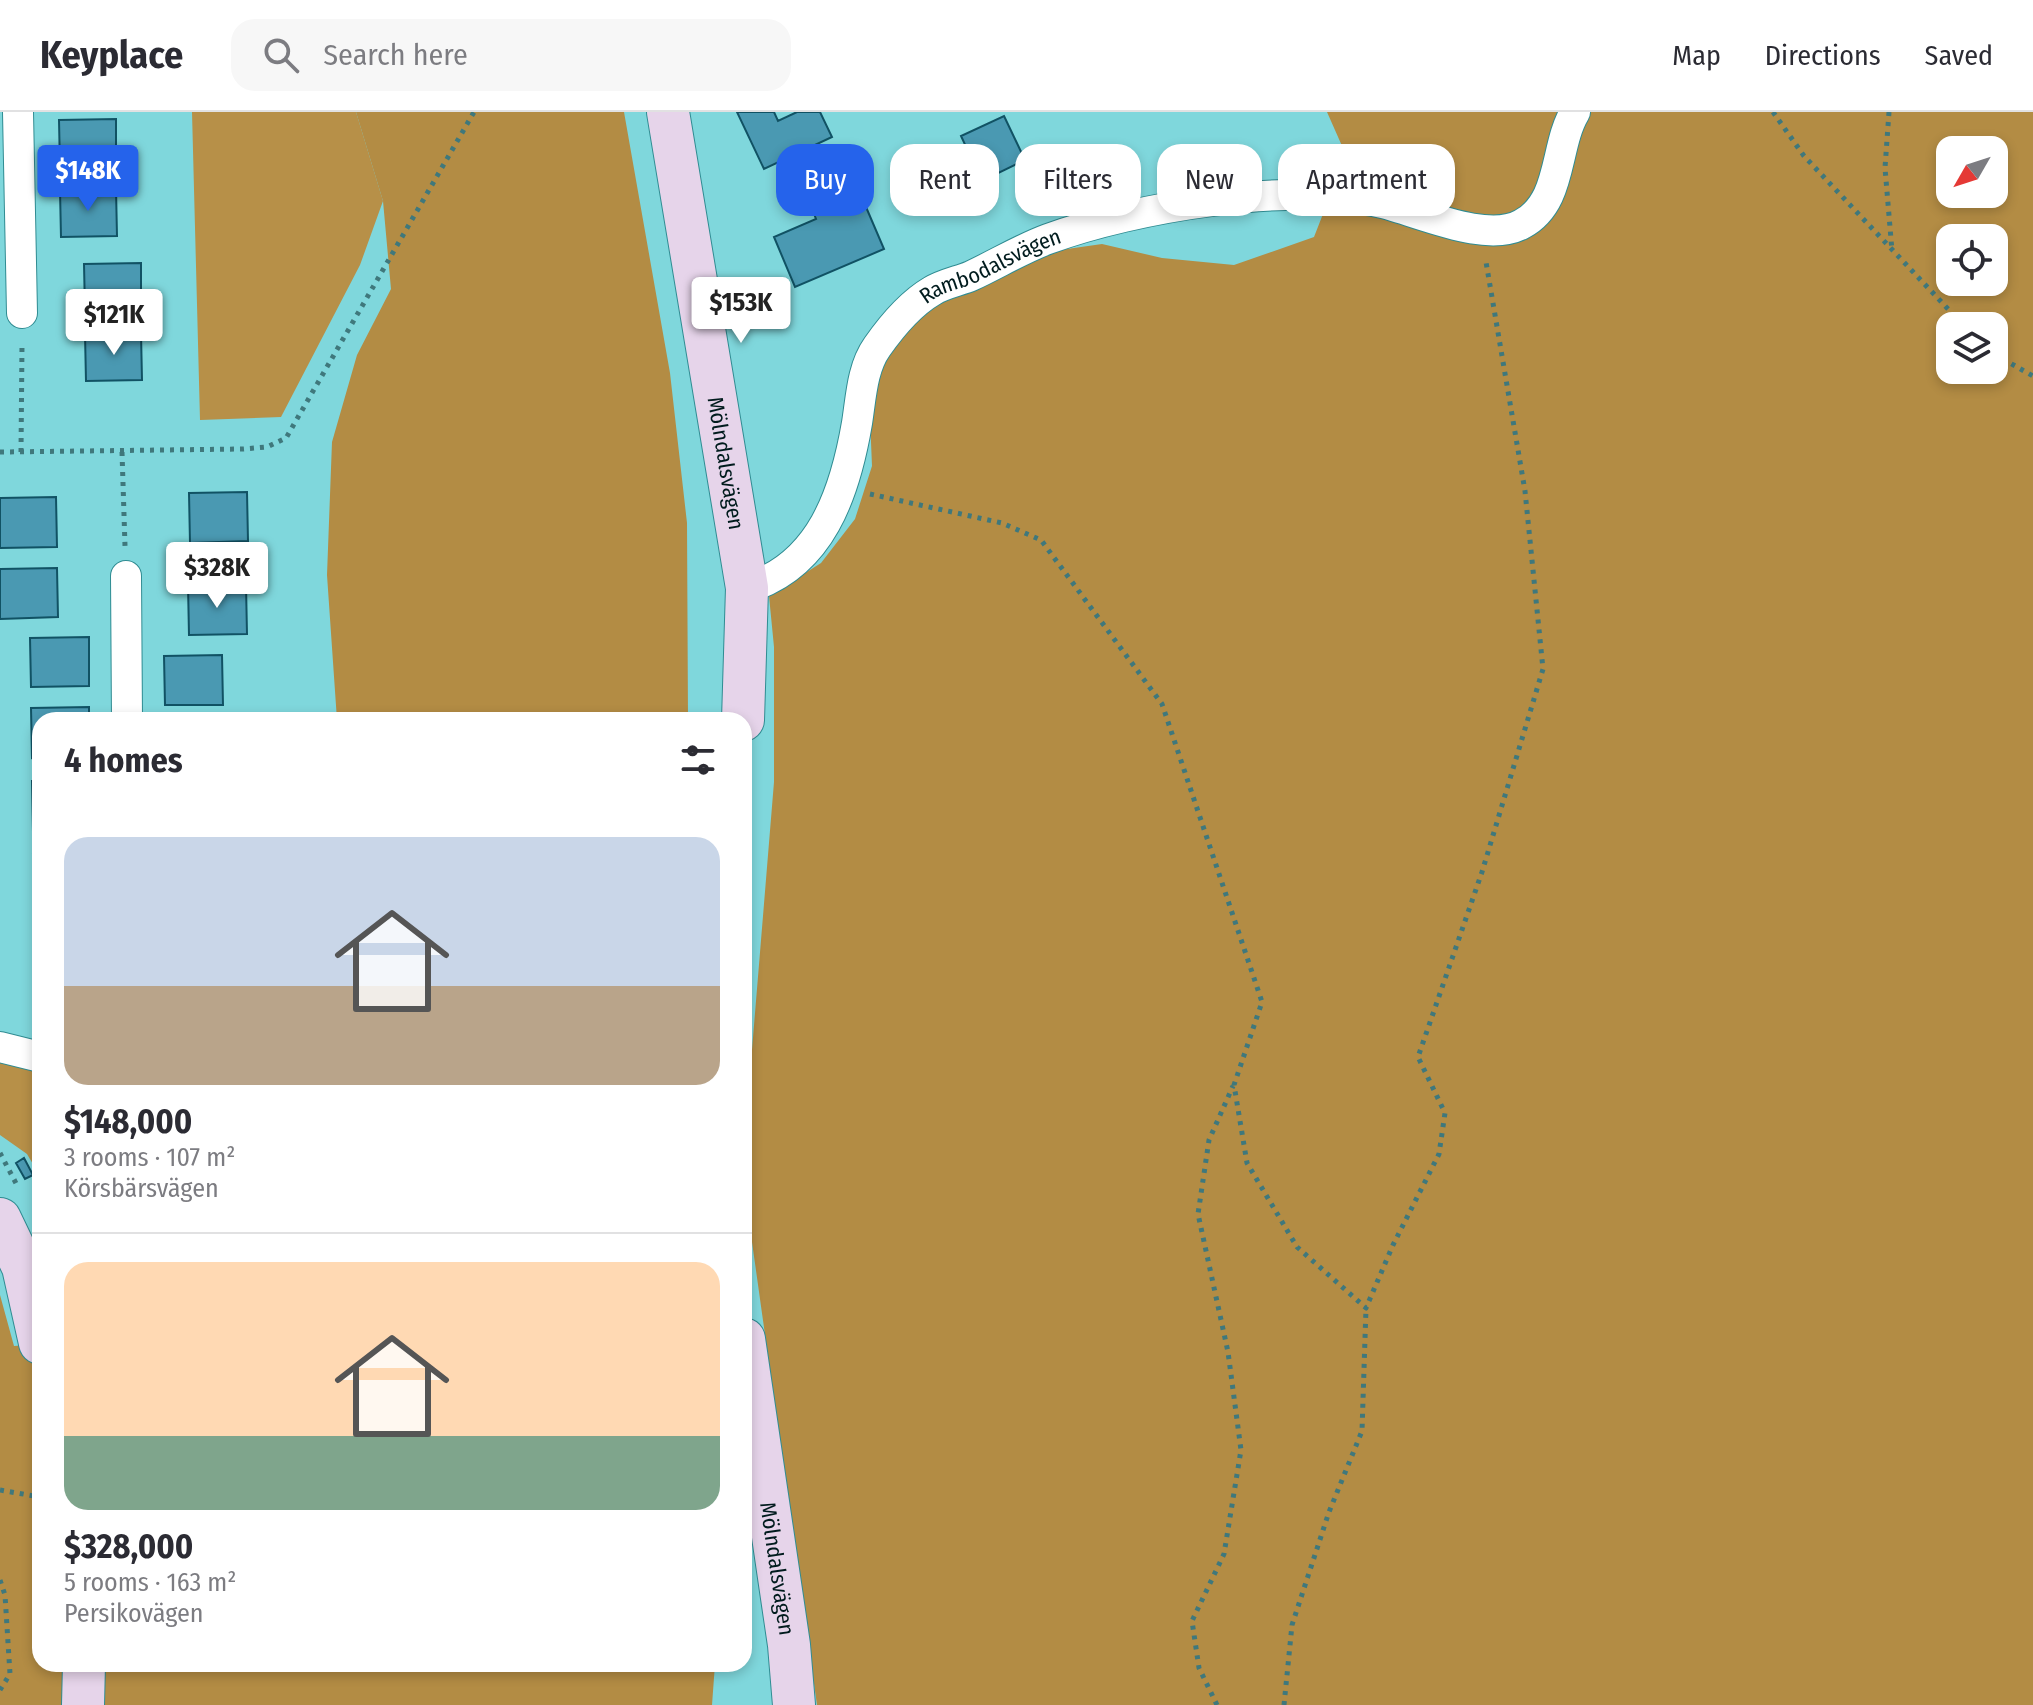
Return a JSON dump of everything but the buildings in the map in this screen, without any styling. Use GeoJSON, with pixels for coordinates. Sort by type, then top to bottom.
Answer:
{"type":"FeatureCollection","features":[{"type":"Feature","properties":{"kind":"street"},"geometry":{"type":"LineString","coordinates":[[18,112],[22,313]]}},
{"type":"Feature","properties":{"kind":"street","name":"Mölndalsvägen"},"geometry":{"type":"LineString","coordinates":[[668,112],[747,588],[743,712]]}},
{"type":"Feature","properties":{"kind":"street","name":"Rambodalsvägen"},"geometry":{"type":"LineString","coordinates":[[747,588],[771,579],[802,559],[821,531],[842,488],[866,369],[875,349],[897,321],[932,291],[1047,239],[1131,217],[1213,203],[1316,193],[1379,202],[1478,230],[1502,231],[1523,224],[1542,208],[1575,112]]}},
{"type":"Feature","properties":{"kind":"street"},"geometry":{"type":"LineString","coordinates":[[126,576],[127,712]]}},
{"type":"Feature","properties":{"kind":"street"},"geometry":{"type":"LineString","coordinates":[[0,1047],[32,1055]]}},
{"type":"Feature","properties":{"kind":"street"},"geometry":{"type":"LineString","coordinates":[[0,1219],[23,1267],[32,1298]]}},
{"type":"Feature","properties":{"kind":"street","name":"Mölndalsvägen"},"geometry":{"type":"LineString","coordinates":[[752,1393],[789,1645],[794,1705]]}},
{"type":"Feature","properties":{"kind":"street"},"geometry":{"type":"LineString","coordinates":[[83,1705],[84,1672]]}},
{"type":"Feature","properties":{"kind":"path"},"geometry":{"type":"LineString","coordinates":[[0,452],[267,447],[286,438],[474,112]]}},
{"type":"Feature","properties":{"kind":"path"},"geometry":{"type":"LineString","coordinates":[[1773,112],[1804,156],[1950,312]]}},
{"type":"Feature","properties":{"kind":"path"},"geometry":{"type":"LineString","coordinates":[[1889,112],[1885,168],[1892,252]]}},
{"type":"Feature","properties":{"kind":"path"},"geometry":{"type":"LineString","coordinates":[[1284,1705],[1292,1625],[1329,1512],[1362,1431],[1366,1308],[1393,1245],[1439,1154],[1445,1113],[1418,1057],[1482,872],[1543,669],[1525,491],[1495,304],[1478,230]]}},
{"type":"Feature","properties":{"kind":"path"},"geometry":{"type":"LineString","coordinates":[[21,452],[22,313]]}},
{"type":"Feature","properties":{"kind":"path"},"geometry":{"type":"LineString","coordinates":[[2008,362],[2033,376]]}},
{"type":"Feature","properties":{"kind":"path"},"geometry":{"type":"LineString","coordinates":[[122,452],[126,576]]}},
{"type":"Feature","properties":{"kind":"path"},"geometry":{"type":"LineString","coordinates":[[842,488],[1002,523],[1041,540],[1162,704],[1262,1002],[1234,1085],[1209,1140],[1198,1214],[1228,1352],[1241,1450],[1224,1554],[1192,1621],[1199,1668],[1217,1705]]}},
{"type":"Feature","properties":{"kind":"path"},"geometry":{"type":"LineString","coordinates":[[1234,1085],[1247,1163],[1297,1247],[1366,1308]]}},
{"type":"Feature","properties":{"kind":"path"},"geometry":{"type":"LineString","coordinates":[[0,1490],[32,1496]]}},
{"type":"Feature","properties":{"kind":"path"},"geometry":{"type":"LineString","coordinates":[[0,1580],[5,1595],[10,1674],[0,1690]]}},
{"type":"Feature","properties":{"kind":"shaded area"},"geometry":{"type":"Polygon","coordinates":[[[192,112],[356,112],[383,201],[360,265],[281,417],[200,420],[192,112]]]}},
{"type":"Feature","properties":{"kind":"shaded area"},"geometry":{"type":"Polygon","coordinates":[[[356,112],[624,112],[670,373],[687,523],[688,712],[336,712],[327,575],[332,442],[357,355],[391,289],[383,201],[356,112]]]}},
{"type":"Feature","properties":{"kind":"shaded area"},"geometry":{"type":"Polygon","coordinates":[[[1327,112],[2033,112],[2033,1705],[817,1705],[752,1242],[752,1050],[774,782],[774,647],[769,596],[821,563],[855,519],[872,466],[869,394],[882,354],[911,324],[970,276],[1025,255],[1102,244],[1162,258],[1234,265],[1314,237],[1322,216],[1455,216],[1455,144],[1341,144],[1327,112]]]}},
{"type":"Feature","properties":{"kind":"shaded area"},"geometry":{"type":"Polygon","coordinates":[[[0,1060],[32,1066],[32,1162],[27,1154],[0,1135],[0,1060]]]}},
{"type":"Feature","properties":{"kind":"shaded area"},"geometry":{"type":"Polygon","coordinates":[[[0,1295],[14,1346],[32,1345],[32,1672],[714,1672],[712,1705],[0,1705],[0,1295]]]}}]}
